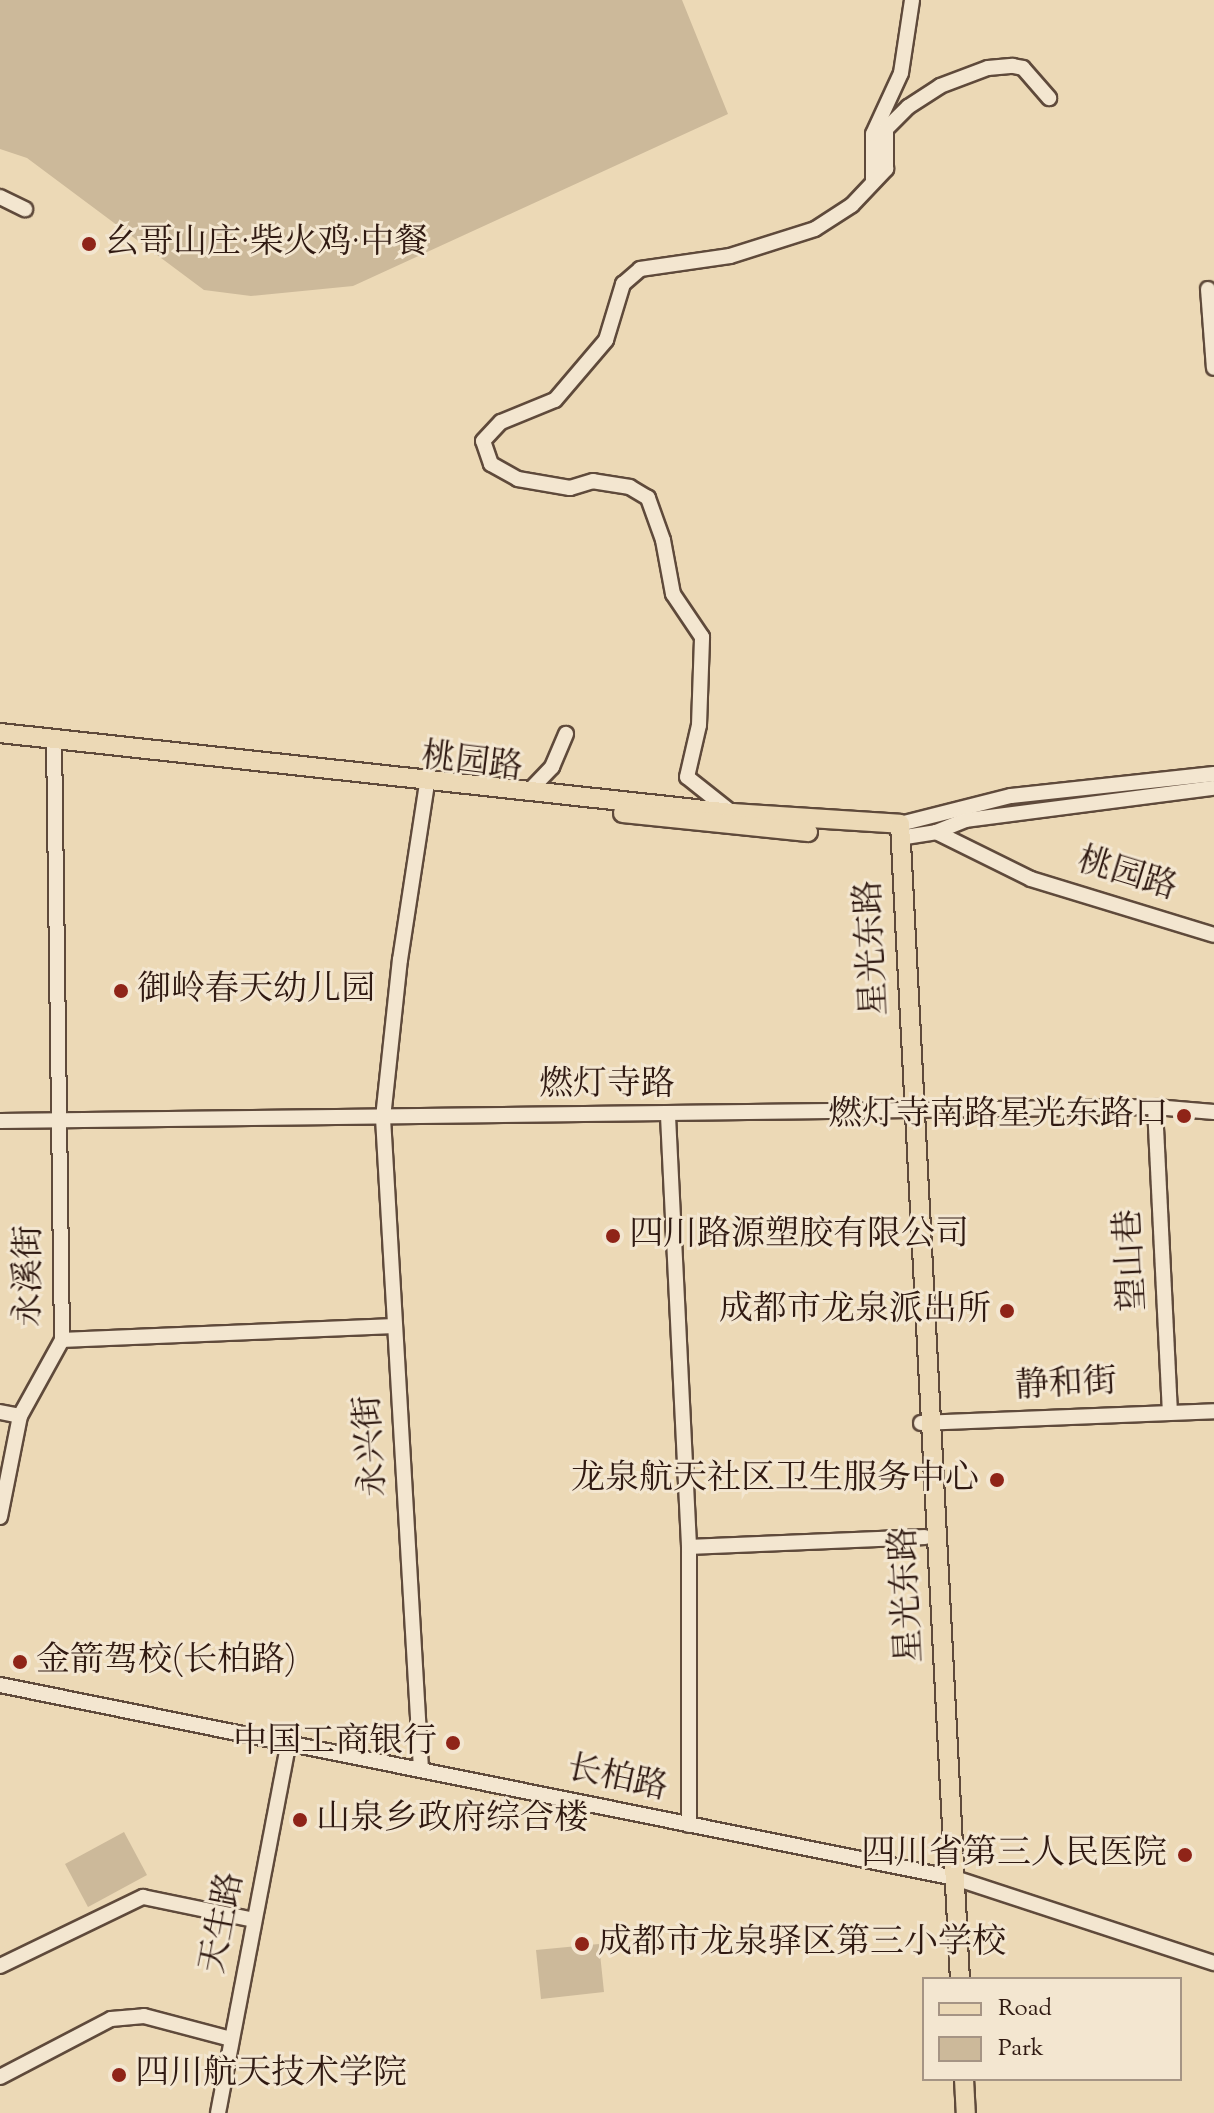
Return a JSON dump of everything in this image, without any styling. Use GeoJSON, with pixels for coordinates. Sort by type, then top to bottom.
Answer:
{"type":"FeatureCollection","features":[{"type":"Feature","properties":{"kind":"main road"},"geometry":{"type":"LineString","coordinates":[[0,733],[54,745]]}},
{"type":"Feature","properties":{"kind":"main road","name":"桃园路"},"geometry":{"type":"LineString","coordinates":[[0,745],[54,745],[895,832]]}},
{"type":"Feature","properties":{"kind":"main road"},"geometry":{"type":"LineString","coordinates":[[428,784],[530,790],[895,832]]}},
{"type":"Feature","properties":{"kind":"main road","name":"星光东路"},"geometry":{"type":"LineString","coordinates":[[895,832],[950,1877],[949,1977]]}},
{"type":"Feature","properties":{"kind":"main road","name":"星光东路"},"geometry":{"type":"LineString","coordinates":[[925,1423],[925,1537],[960,1977]]}},
{"type":"Feature","properties":{"kind":"main road"},"geometry":{"type":"LineString","coordinates":[[953,2081],[955,2113]]}},
{"type":"Feature","properties":{"kind":"main road"},"geometry":{"type":"LineString","coordinates":[[964,2081],[966,2113]]}},
{"type":"Feature","properties":{"kind":"street"},"geometry":{"type":"LineString","coordinates":[[873,181],[873,134],[901,73],[912,0]]}},
{"type":"Feature","properties":{"kind":"street"},"geometry":{"type":"LineString","coordinates":[[732,813],[687,777],[699,725],[702,637],[673,594],[663,540],[648,498],[630,487],[593,481],[570,488],[539,486],[518,479],[491,464],[483,441],[501,422],[555,400],[606,340],[623,284],[640,269],[730,256],[815,229],[852,205],[886,169],[886,129],[908,107],[940,86],[988,68],[1013,66],[1023,68],[1049,98]]}},
{"type":"Feature","properties":{"kind":"street"},"geometry":{"type":"LineString","coordinates":[[0,197],[25,209]]}},
{"type":"Feature","properties":{"kind":"street"},"geometry":{"type":"LineString","coordinates":[[1208,289],[1214,368]]}},
{"type":"Feature","properties":{"kind":"street"},"geometry":{"type":"LineString","coordinates":[[530,790],[552,767],[566,734]]}},
{"type":"Feature","properties":{"kind":"street","name":"永溪街"},"geometry":{"type":"LineString","coordinates":[[0,1517],[20,1416],[62,1340],[54,745]]}},
{"type":"Feature","properties":{"kind":"street"},"geometry":{"type":"LineString","coordinates":[[895,832],[1011,796],[1213,776]]}},
{"type":"Feature","properties":{"kind":"street","name":"桃园路"},"geometry":{"type":"LineString","coordinates":[[895,832],[936,832],[966,820],[1213,776]]}},
{"type":"Feature","properties":{"kind":"street","name":"永兴街"},"geometry":{"type":"LineString","coordinates":[[421,1769],[383,1118],[400,960],[428,784]]}},
{"type":"Feature","properties":{"kind":"street","name":"桃园路"},"geometry":{"type":"LineString","coordinates":[[936,832],[1031,879],[1214,935]]}},
{"type":"Feature","properties":{"kind":"street","name":"燃灯寺路"},"geometry":{"type":"LineString","coordinates":[[0,1121],[668,1116],[1155,1107],[1214,1112]]}},
{"type":"Feature","properties":{"kind":"street","name":"望山巷"},"geometry":{"type":"LineString","coordinates":[[1155,1107],[1170,1409]]}},
{"type":"Feature","properties":{"kind":"street"},"geometry":{"type":"LineString","coordinates":[[668,1116],[689,1547],[689,1825]]}},
{"type":"Feature","properties":{"kind":"street"},"geometry":{"type":"LineString","coordinates":[[62,1340],[394,1326]]}},
{"type":"Feature","properties":{"kind":"street","name":"静和街"},"geometry":{"type":"LineString","coordinates":[[925,1423],[1170,1409],[1214,1411]]}},
{"type":"Feature","properties":{"kind":"street"},"geometry":{"type":"LineString","coordinates":[[0,1412],[20,1416]]}},
{"type":"Feature","properties":{"kind":"street"},"geometry":{"type":"LineString","coordinates":[[689,1547],[925,1537]]}},
{"type":"Feature","properties":{"kind":"street","name":"长柏路"},"geometry":{"type":"LineString","coordinates":[[0,1685],[950,1877],[1214,1963]]}},
{"type":"Feature","properties":{"kind":"street","name":"天生路"},"geometry":{"type":"LineString","coordinates":[[218,2113],[288,1745]]}},
{"type":"Feature","properties":{"kind":"street"},"geometry":{"type":"LineString","coordinates":[[0,1966],[143,1897],[254,1920]]}},
{"type":"Feature","properties":{"kind":"street"},"geometry":{"type":"LineString","coordinates":[[0,2077],[111,2019],[144,2016],[231,2039]]}},
{"type":"Feature","properties":{"kind":"green space"},"geometry":{"type":"Polygon","coordinates":[[[0,0],[682,0],[728,114],[353,286],[251,296],[204,290],[27,158],[0,149],[0,0]]]}},
{"type":"Feature","properties":{"kind":"green space"},"geometry":{"type":"Polygon","coordinates":[[[124,1832],[147,1875],[88,1907],[65,1864],[124,1832]]]}},
{"type":"Feature","properties":{"kind":"green space"},"geometry":{"type":"Polygon","coordinates":[[[599,1944],[604,1992],[541,1999],[536,1950],[599,1944]]]}},
{"type":"Feature","properties":{"kind":"place","name":"幺哥山庄·柴火鸡·中餐"},"geometry":{"type":"Point","coordinates":[89,244]}},
{"type":"Feature","properties":{"kind":"place","name":"御岭春天幼儿园"},"geometry":{"type":"Point","coordinates":[121,991]}},
{"type":"Feature","properties":{"kind":"place","name":"燃灯寺南路星光东路口"},"geometry":{"type":"Point","coordinates":[1184,1116]}},
{"type":"Feature","properties":{"kind":"place","name":"四川路源塑胶有限公司"},"geometry":{"type":"Point","coordinates":[613,1236]}},
{"type":"Feature","properties":{"kind":"place","name":"成都市龙泉派出所"},"geometry":{"type":"Point","coordinates":[1007,1311]}},
{"type":"Feature","properties":{"kind":"place","name":"龙泉航天社区卫生服务中心"},"geometry":{"type":"Point","coordinates":[997,1480]}},
{"type":"Feature","properties":{"kind":"place","name":"金箭驾校(长柏路)"},"geometry":{"type":"Point","coordinates":[20,1662]}},
{"type":"Feature","properties":{"kind":"place","name":"中国工商银行"},"geometry":{"type":"Point","coordinates":[453,1743]}},
{"type":"Feature","properties":{"kind":"place","name":"山泉乡政府综合楼"},"geometry":{"type":"Point","coordinates":[300,1820]}},
{"type":"Feature","properties":{"kind":"place","name":"四川省第三人民医院"},"geometry":{"type":"Point","coordinates":[1185,1855]}},
{"type":"Feature","properties":{"kind":"place","name":"成都市龙泉驿区第三小学校"},"geometry":{"type":"Point","coordinates":[582,1944]}},
{"type":"Feature","properties":{"kind":"place","name":"四川航天技术学院"},"geometry":{"type":"Point","coordinates":[119,2075]}}]}
